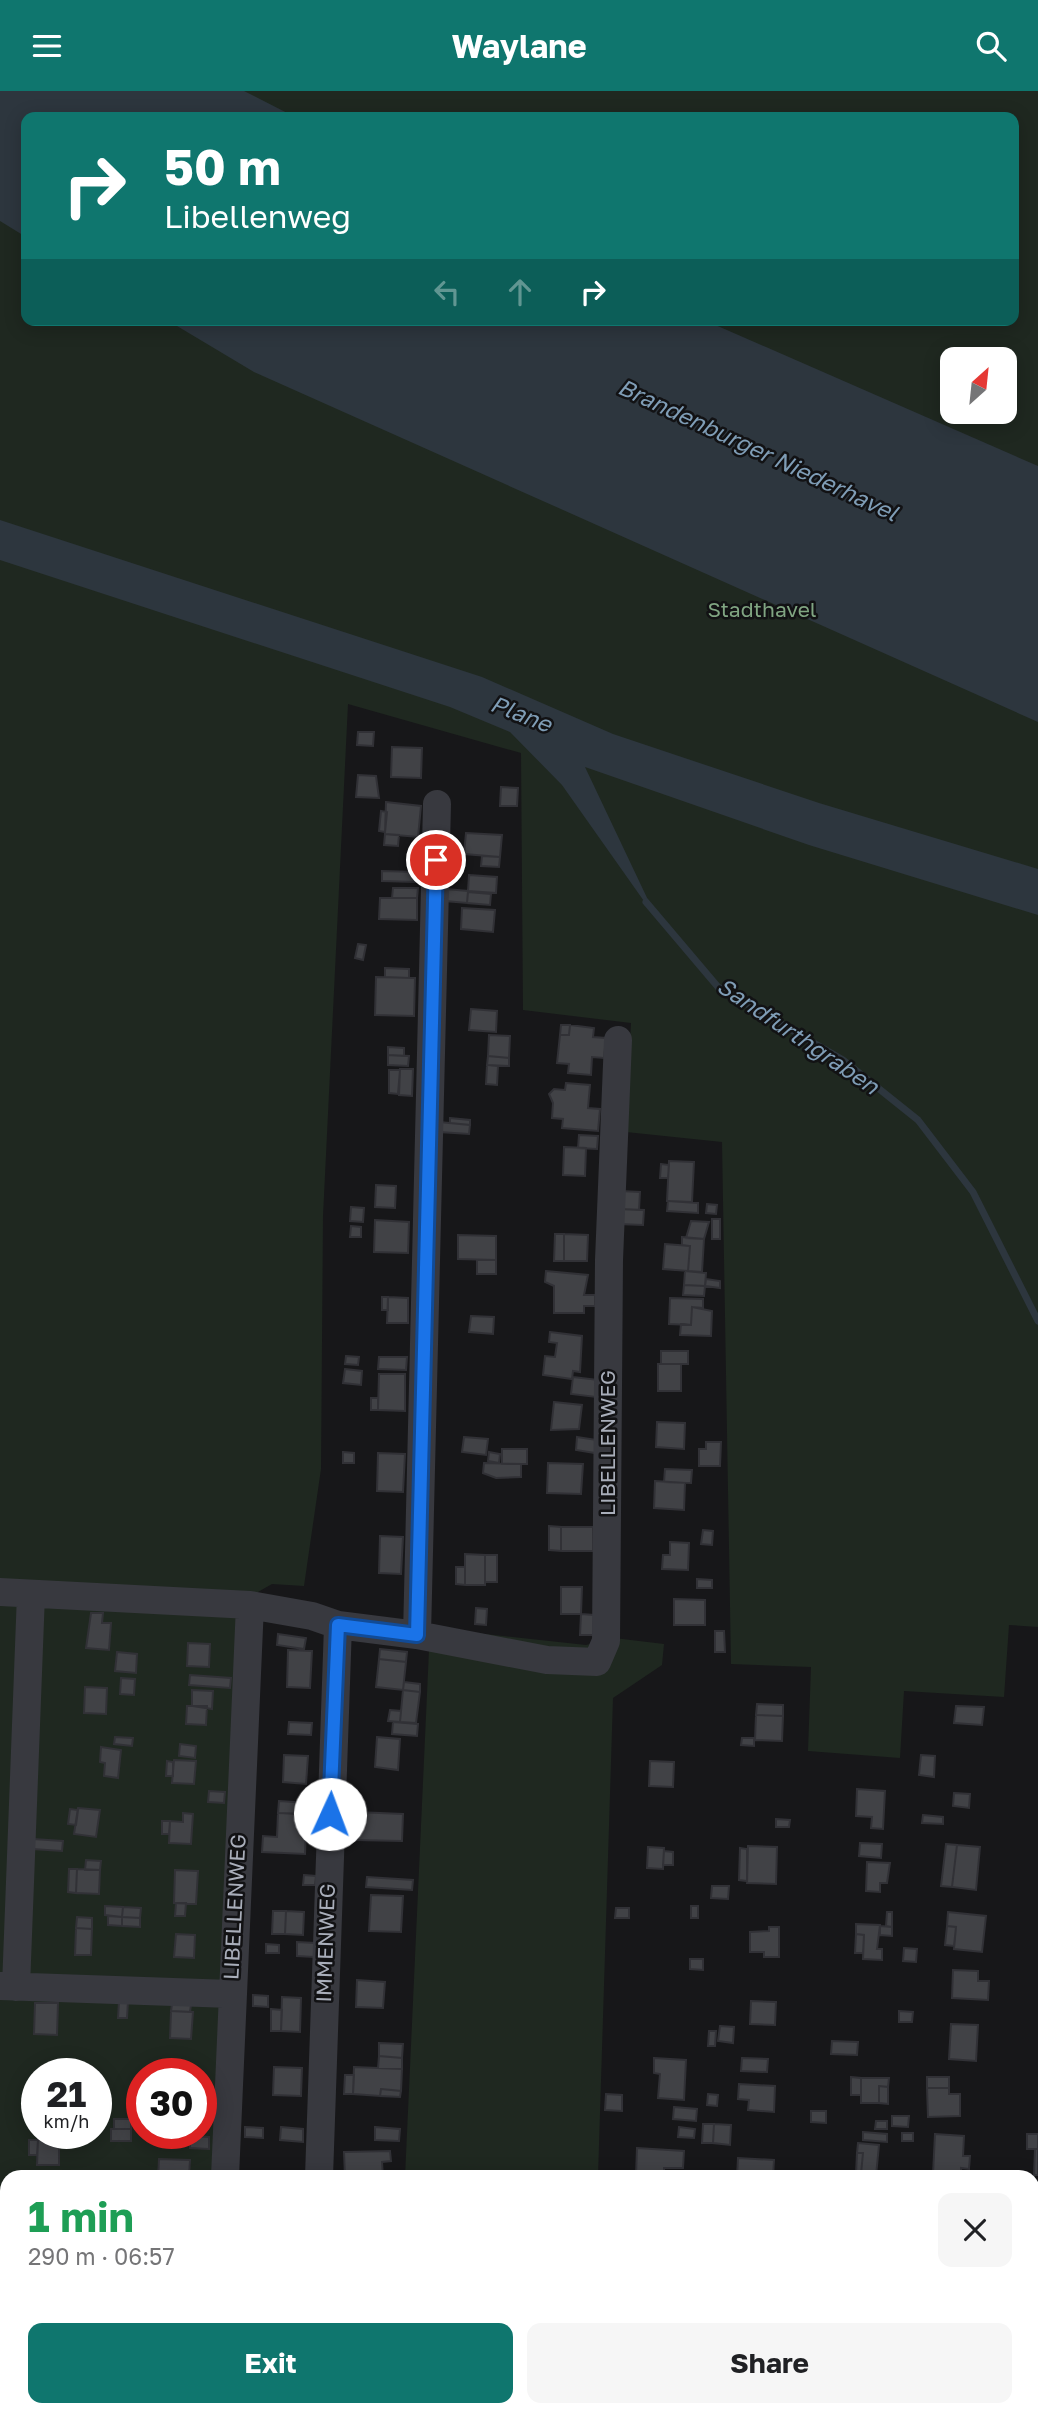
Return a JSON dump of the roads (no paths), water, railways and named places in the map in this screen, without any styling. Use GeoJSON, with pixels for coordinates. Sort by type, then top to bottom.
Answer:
{"type":"FeatureCollection","features":[{"type":"Feature","properties":{"kind":"street"},"geometry":{"type":"LineString","coordinates":[[417,1635],[438,804]]}},
{"type":"Feature","properties":{"kind":"street","name":"LIBELLENWEG"},"geometry":{"type":"LineString","coordinates":[[0,1592],[250,1605],[312,1616],[338,1625],[417,1635],[547,1661],[597,1662],[606,1641],[609,1260],[618,1040]]}},
{"type":"Feature","properties":{"kind":"street","name":"LIBELLENWEG"},"geometry":{"type":"LineString","coordinates":[[32,1594],[8,1987],[231,1994],[250,1605]]}},
{"type":"Feature","properties":{"kind":"street","name":"IMMENWEG"},"geometry":{"type":"LineString","coordinates":[[319,2170],[338,1625]]}},
{"type":"Feature","properties":{"kind":"street"},"geometry":{"type":"LineString","coordinates":[[225,2170],[231,1994]]}},
{"type":"Feature","properties":{"kind":"water"},"geometry":{"type":"Polygon","coordinates":[[[0,91],[244,91],[285,112],[21,112],[21,234],[0,221],[0,91]]]}},
{"type":"Feature","properties":{"kind":"water","name":"Brandenburger Niederhavel"},"geometry":{"type":"Polygon","coordinates":[[[177,326],[718,326],[1038,466],[1038,722],[254,372],[177,326]]]}},
{"type":"Feature","properties":{"kind":"water","name":"Plane"},"geometry":{"type":"Polygon","coordinates":[[[0,520],[482,677],[613,734],[819,803],[1038,869],[1038,915],[809,845],[585,767],[658,921],[562,785],[510,732],[450,707],[0,560],[0,520]]]}},
{"type":"Feature","properties":{"kind":"waterway","name":"Sandfurthgraben"},"geometry":{"type":"LineString","coordinates":[[646,902],[718,987],[843,1060],[918,1120],[973,1192],[1038,1321]]}},
{"type":"Feature","properties":{"kind":"park label","name":"Stadthavel"},"geometry":{"type":"Point","coordinates":[762,610]}}]}
